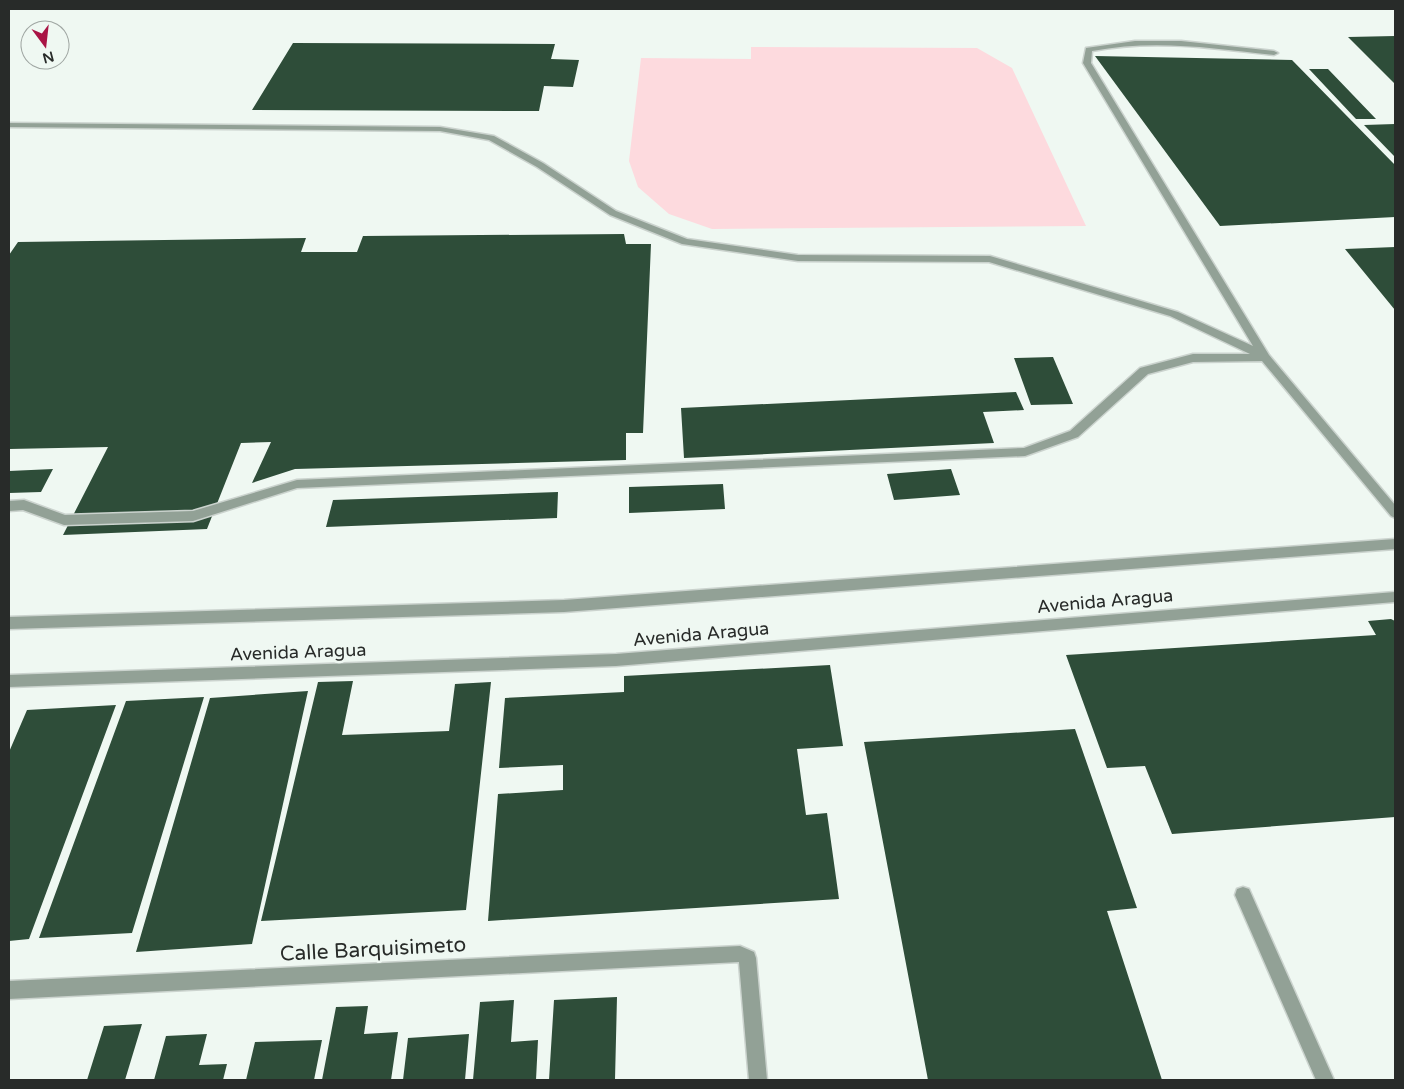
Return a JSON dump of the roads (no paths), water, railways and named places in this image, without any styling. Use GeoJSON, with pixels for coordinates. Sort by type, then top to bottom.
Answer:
{"type":"FeatureCollection","features":[{"type":"Feature","properties":{"kind":"street"},"geometry":{"type":"LineString","coordinates":[[1274,52],[1200,44],[1137,42],[1108,45],[1089,50],[1087,62],[1265,357],[1395,513]]}},
{"type":"Feature","properties":{"kind":"street"},"geometry":{"type":"LineString","coordinates":[[9,125],[440,129],[490,138],[540,165],[613,213],[685,242],[798,258],[990,259],[1174,314],[1235,341],[1265,357]]}},
{"type":"Feature","properties":{"kind":"street"},"geometry":{"type":"LineString","coordinates":[[9,506],[24,506],[64,520],[193,516],[297,484],[1026,452],[1074,434],[1144,371],[1193,358],[1265,357]]}},
{"type":"Feature","properties":{"kind":"street","name":"Avenida Aragua"},"geometry":{"type":"LineString","coordinates":[[9,623],[564,606],[1395,544]]}},
{"type":"Feature","properties":{"kind":"street","name":"Avenida Aragua"},"geometry":{"type":"LineString","coordinates":[[9,681],[616,660],[1395,597]]}},
{"type":"Feature","properties":{"kind":"street"},"geometry":{"type":"LineString","coordinates":[[1243,895],[1325,1080]]}},
{"type":"Feature","properties":{"kind":"street","name":"Calle Barquisimeto"},"geometry":{"type":"LineString","coordinates":[[9,990],[740,954],[748,958],[758,1080]]}}]}
